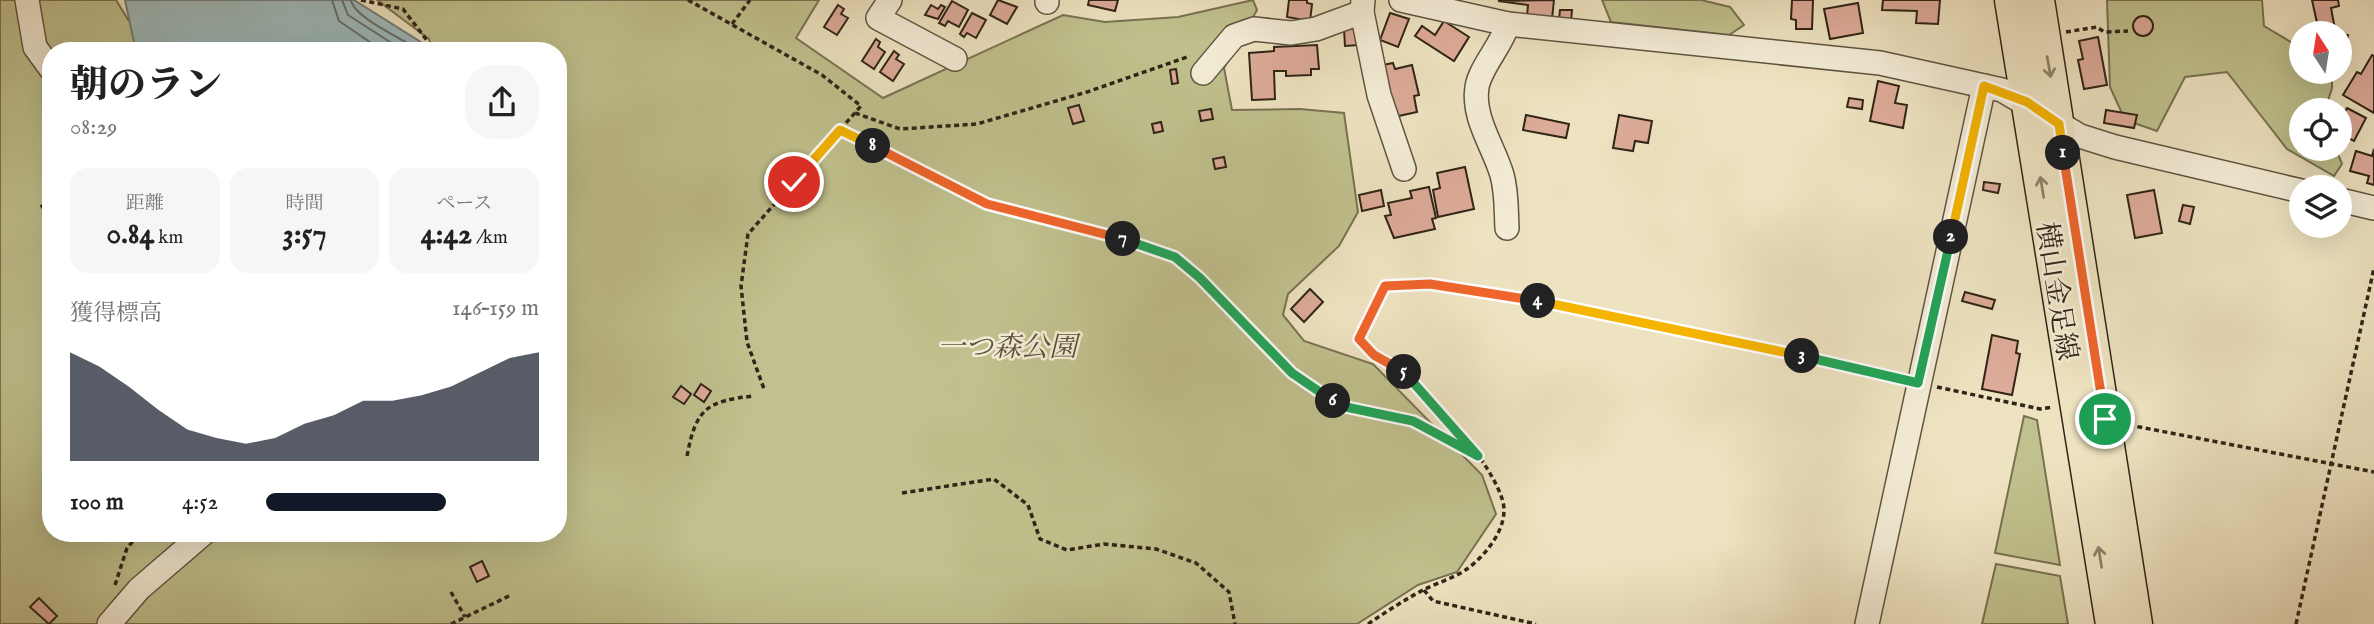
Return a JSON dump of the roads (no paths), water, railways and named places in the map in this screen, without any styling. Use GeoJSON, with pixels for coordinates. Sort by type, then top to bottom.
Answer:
{"type":"FeatureCollection","features":[{"type":"Feature","properties":{"kind":"main road","name":"横山金足線"},"geometry":{"type":"LineString","coordinates":[[2010,0],[2111,624]]}},
{"type":"Feature","properties":{"kind":"main road","name":"横山金足線"},"geometry":{"type":"LineString","coordinates":[[2039,0],[2137,624]]}},
{"type":"Feature","properties":{"kind":"street"},"geometry":{"type":"LineString","coordinates":[[27,0],[36,47],[42,56]]}},
{"type":"Feature","properties":{"kind":"street"},"geometry":{"type":"LineString","coordinates":[[890,0],[878,18],[955,59]]}},
{"type":"Feature","properties":{"kind":"street"},"geometry":{"type":"LineString","coordinates":[[1401,0],[1508,24],[1880,63],[1984,86],[2027,102],[2080,136],[2115,147],[2289,188]]}},
{"type":"Feature","properties":{"kind":"street"},"geometry":{"type":"LineString","coordinates":[[1203,73],[1234,36],[1254,29],[1291,33],[1316,29],[1362,6],[1378,95],[1404,169]]}},
{"type":"Feature","properties":{"kind":"street"},"geometry":{"type":"LineString","coordinates":[[1507,228],[1507,192],[1485,133],[1477,88],[1483,71],[1502,44],[1508,24]]}},
{"type":"Feature","properties":{"kind":"street"},"geometry":{"type":"LineString","coordinates":[[1867,624],[1984,86]]}},
{"type":"Feature","properties":{"kind":"street"},"geometry":{"type":"LineString","coordinates":[[2352,203],[2374,208]]}},
{"type":"Feature","properties":{"kind":"street"},"geometry":{"type":"LineString","coordinates":[[109,624],[139,589],[194,542]]}},
{"type":"Feature","properties":{"kind":"water"},"geometry":{"type":"Polygon","coordinates":[[[125,0],[354,0],[421,42],[134,42],[125,0]]]}},
{"type":"Feature","properties":{"kind":"park label","name":"一つ森公園"},"geometry":{"type":"Point","coordinates":[1007,346]}}]}
